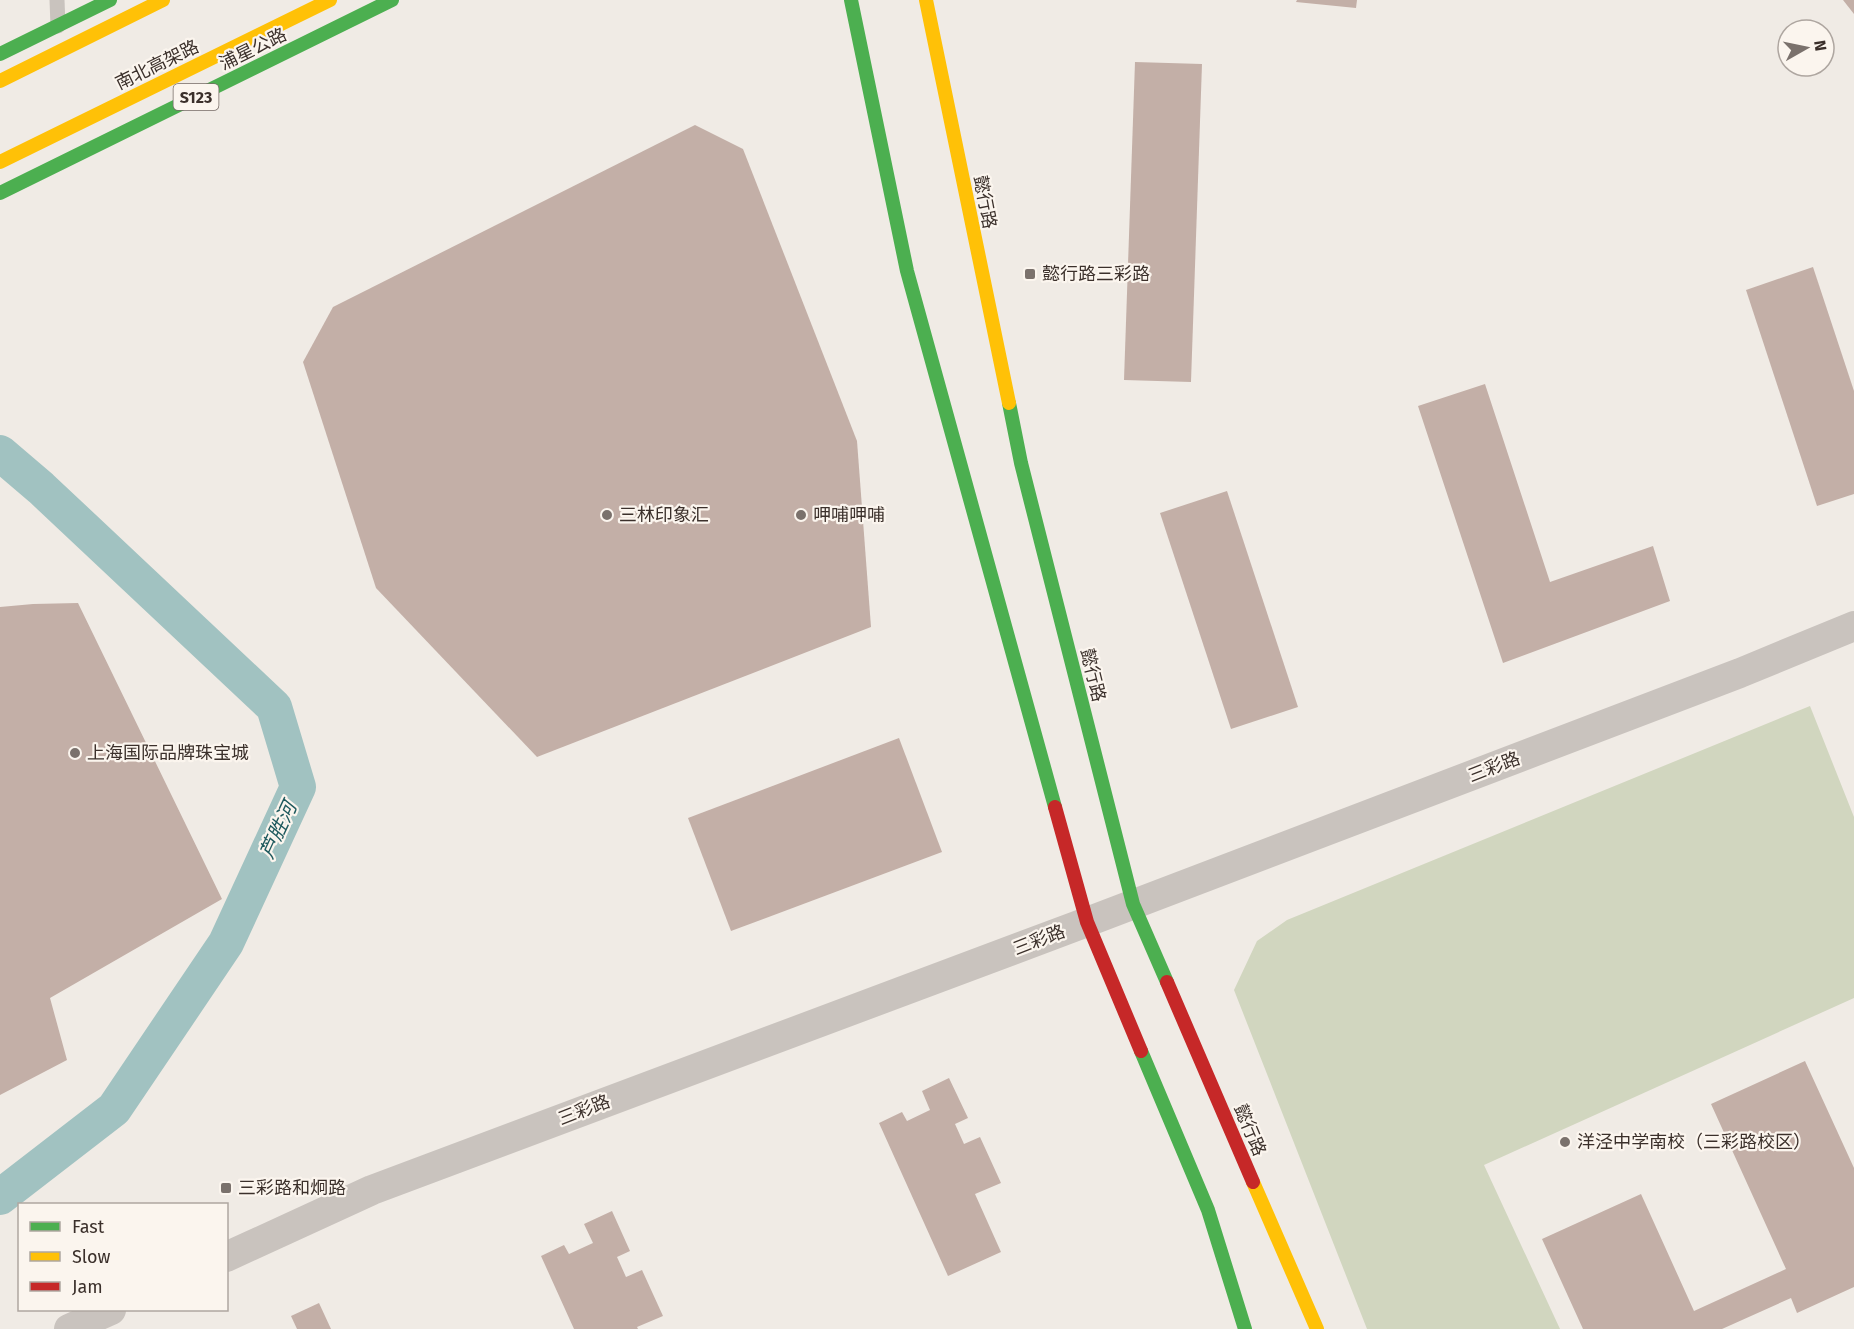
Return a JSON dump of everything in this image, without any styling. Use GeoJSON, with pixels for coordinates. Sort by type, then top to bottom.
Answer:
{"type":"FeatureCollection","features":[{"type":"Feature","properties":{"kind":"main road"},"geometry":{"type":"LineString","coordinates":[[0,54],[110,0]]}},
{"type":"Feature","properties":{"kind":"main road"},"geometry":{"type":"LineString","coordinates":[[0,81],[163,0]]}},
{"type":"Feature","properties":{"kind":"main road","name":"南北高架路"},"geometry":{"type":"LineString","coordinates":[[0,162],[330,0]]}},
{"type":"Feature","properties":{"kind":"main road","name":"浦星公路"},"geometry":{"type":"LineString","coordinates":[[0,193],[392,0]]}},
{"type":"Feature","properties":{"kind":"main road"},"geometry":{"type":"LineString","coordinates":[[851,0],[908,271],[1086,922],[1208,1210],[1245,1329]]}},
{"type":"Feature","properties":{"kind":"main road","name":"懿行路"},"geometry":{"type":"LineString","coordinates":[[926,0],[1021,463],[1132,904],[1317,1329]]}},
{"type":"Feature","properties":{"kind":"street","name":"三彩路"},"geometry":{"type":"LineString","coordinates":[[228,1256],[372,1190],[1086,922],[1718,681],[1854,626]]}},
{"type":"Feature","properties":{"kind":"street"},"geometry":{"type":"LineString","coordinates":[[69,1329],[109,1311]]}},
{"type":"Feature","properties":{"kind":"lane"},"geometry":{"type":"LineString","coordinates":[[57,0],[58,26]]}},
{"type":"Feature","properties":{"kind":"green space","name":"洋泾中学南校（三彩路校区）"},"geometry":{"type":"Polygon","coordinates":[[[1810,706],[1854,817],[1854,998],[1484,1165],[1560,1329],[1367,1329],[1234,990],[1257,941],[1287,920],[1810,706]]]}},
{"type":"Feature","properties":{"kind":"building"},"geometry":{"type":"Polygon","coordinates":[[[1297,0],[1357,0],[1356,8],[1296,2],[1297,0]]]}},
{"type":"Feature","properties":{"kind":"building"},"geometry":{"type":"Polygon","coordinates":[[[1843,0],[1854,0],[1854,14],[1843,0]]]}},
{"type":"Feature","properties":{"kind":"building"},"geometry":{"type":"Polygon","coordinates":[[[1135,62],[1202,64],[1191,382],[1124,380],[1135,62]]]}},
{"type":"Feature","properties":{"kind":"building","name":"三林印象汇"},"geometry":{"type":"Polygon","coordinates":[[[695,125],[743,149],[857,441],[871,627],[537,757],[376,588],[303,362],[333,307],[695,125]]]}},
{"type":"Feature","properties":{"kind":"building"},"geometry":{"type":"Polygon","coordinates":[[[1813,267],[1854,391],[1854,494],[1817,506],[1746,290],[1813,267]]]}},
{"type":"Feature","properties":{"kind":"building"},"geometry":{"type":"Polygon","coordinates":[[[1485,384],[1550,582],[1653,546],[1670,601],[1503,663],[1418,406],[1485,384]]]}},
{"type":"Feature","properties":{"kind":"building"},"geometry":{"type":"Polygon","coordinates":[[[1227,491],[1298,707],[1231,729],[1160,513],[1227,491]]]}},
{"type":"Feature","properties":{"kind":"building","name":"上海国际品牌珠宝城"},"geometry":{"type":"Polygon","coordinates":[[[78,603],[222,899],[50,998],[67,1060],[0,1095],[0,607],[78,603]]]}},
{"type":"Feature","properties":{"kind":"building"},"geometry":{"type":"Polygon","coordinates":[[[899,738],[942,852],[731,931],[688,818],[899,738]]]}},
{"type":"Feature","properties":{"kind":"building"},"geometry":{"type":"Polygon","coordinates":[[[1805,1061],[1854,1168],[1854,1287],[1797,1313],[1791,1298],[1722,1329],[1583,1329],[1542,1239],[1641,1194],[1694,1311],[1786,1269],[1711,1104],[1805,1061]]]}},
{"type":"Feature","properties":{"kind":"building"},"geometry":{"type":"Polygon","coordinates":[[[949,1078],[968,1118],[955,1124],[964,1144],[980,1137],[1001,1183],[975,1194],[1001,1252],[948,1276],[879,1123],[902,1112],[907,1121],[930,1110],[922,1091],[949,1078]]]}},
{"type":"Feature","properties":{"kind":"building"},"geometry":{"type":"Polygon","coordinates":[[[612,1211],[630,1251],[617,1257],[626,1277],[642,1270],[663,1316],[637,1327],[638,1329],[574,1329],[541,1256],[564,1245],[569,1254],[593,1243],[584,1224],[612,1211]]]}},
{"type":"Feature","properties":{"kind":"building"},"geometry":{"type":"Polygon","coordinates":[[[319,1303],[331,1329],[297,1329],[291,1316],[319,1303]]]}},
{"type":"Feature","properties":{"kind":"waterway","name":"芦胜河"},"geometry":{"type":"LineString","coordinates":[[0,453],[41,488],[274,707],[298,787],[226,943],[114,1109],[0,1197]]}},
{"type":"Feature","properties":{"kind":"traffic: fast"},"geometry":{"type":"LineString","coordinates":[[0,54],[110,0]]}},
{"type":"Feature","properties":{"kind":"traffic: fast"},"geometry":{"type":"LineString","coordinates":[[0,193],[392,0]]}},
{"type":"Feature","properties":{"kind":"traffic: fast"},"geometry":{"type":"LineString","coordinates":[[851,0],[907,271],[1055,807]]}},
{"type":"Feature","properties":{"kind":"traffic: fast"},"geometry":{"type":"LineString","coordinates":[[1009,403],[1021,463],[1133,904],[1167,982]]}},
{"type":"Feature","properties":{"kind":"traffic: fast"},"geometry":{"type":"LineString","coordinates":[[1141,1051],[1208,1210],[1245,1329]]}},
{"type":"Feature","properties":{"kind":"traffic: slow"},"geometry":{"type":"LineString","coordinates":[[0,81],[163,0]]}},
{"type":"Feature","properties":{"kind":"traffic: slow"},"geometry":{"type":"LineString","coordinates":[[0,162],[330,0]]}},
{"type":"Feature","properties":{"kind":"traffic: slow"},"geometry":{"type":"LineString","coordinates":[[926,0],[1009,403]]}},
{"type":"Feature","properties":{"kind":"traffic: slow"},"geometry":{"type":"LineString","coordinates":[[1253,1182],[1317,1329]]}},
{"type":"Feature","properties":{"kind":"traffic: jam"},"geometry":{"type":"LineString","coordinates":[[1055,807],[1087,922],[1141,1051]]}},
{"type":"Feature","properties":{"kind":"traffic: jam"},"geometry":{"type":"LineString","coordinates":[[1167,982],[1253,1182]]}},
{"type":"Feature","properties":{"kind":"place","name":"懿行路三彩路"},"geometry":{"type":"Point","coordinates":[1030,274]}},
{"type":"Feature","properties":{"kind":"place","name":"三林印象汇"},"geometry":{"type":"Point","coordinates":[607,515]}},
{"type":"Feature","properties":{"kind":"place","name":"呷哺呷哺"},"geometry":{"type":"Point","coordinates":[801,515]}},
{"type":"Feature","properties":{"kind":"place","name":"上海国际品牌珠宝城"},"geometry":{"type":"Point","coordinates":[75,753]}},
{"type":"Feature","properties":{"kind":"place","name":"洋泾中学南校（三彩路校区）"},"geometry":{"type":"Point","coordinates":[1565,1142]}},
{"type":"Feature","properties":{"kind":"place","name":"三彩路和炯路"},"geometry":{"type":"Point","coordinates":[226,1188]}}]}
